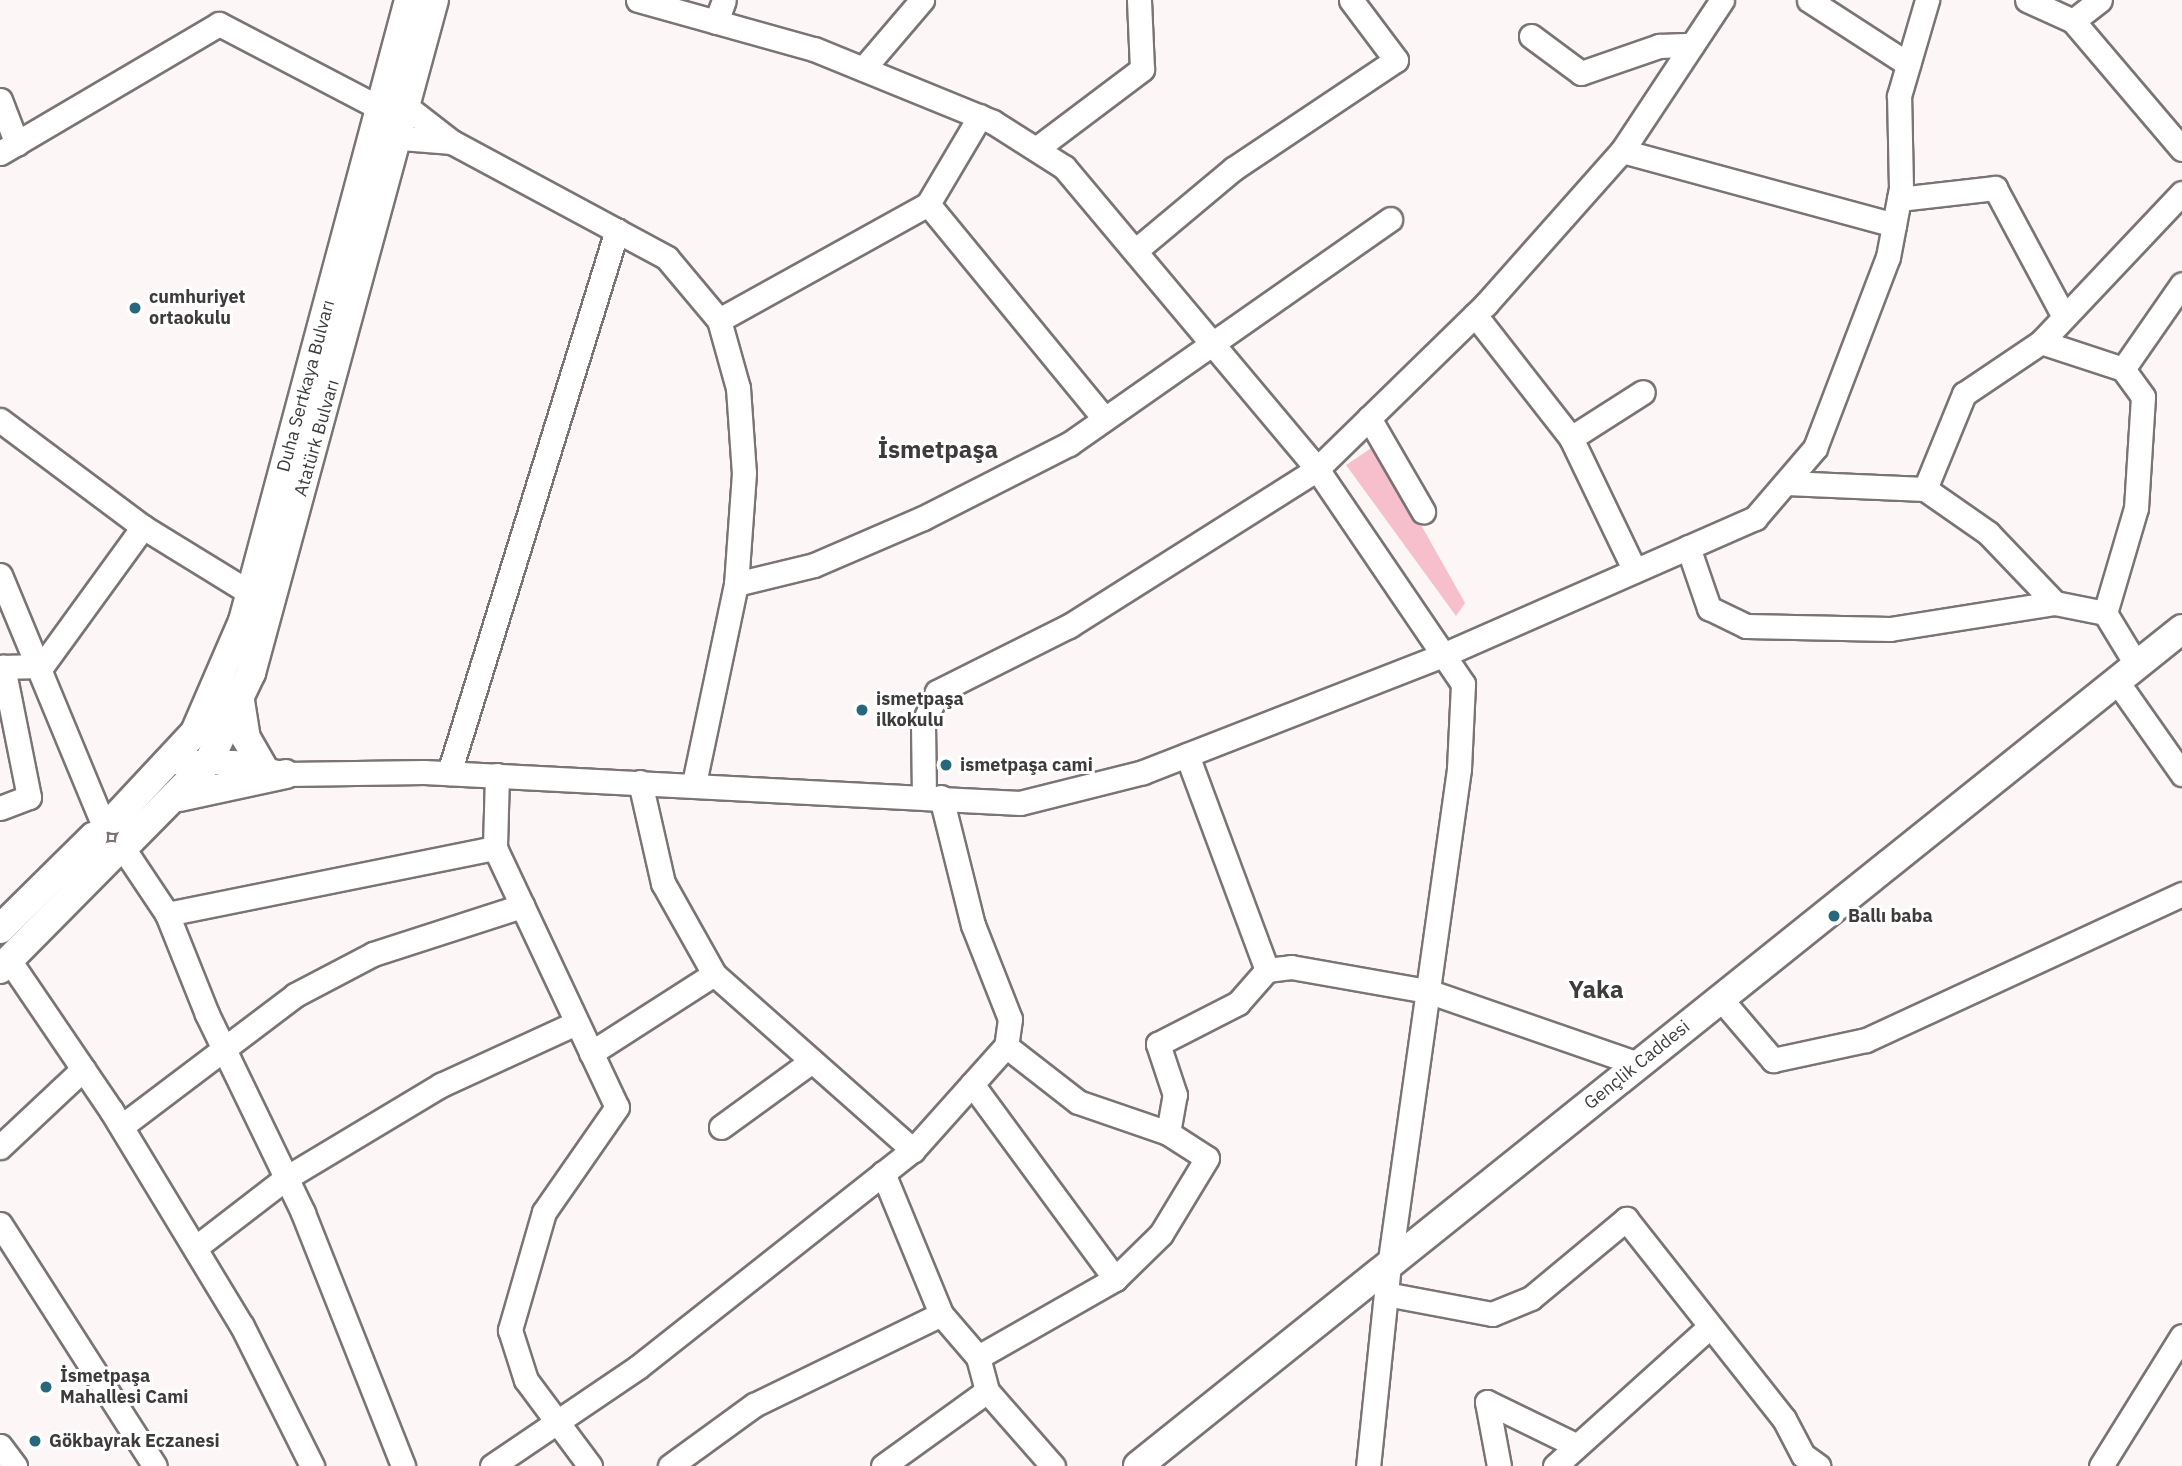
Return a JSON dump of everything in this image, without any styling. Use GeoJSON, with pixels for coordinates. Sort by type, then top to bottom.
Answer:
{"type":"FeatureCollection","features":[{"type":"Feature","properties":{"kind":"main road","name":"Duha Sertkaya Bulvarı"},"geometry":{"type":"LineString","coordinates":[[5,965],[173,762],[212,699],[252,594],[409,0]]}},
{"type":"Feature","properties":{"kind":"main road","name":"Atatürk Bulvarı"},"geometry":{"type":"LineString","coordinates":[[113,837],[179,797],[209,761],[240,701],[401,138],[434,0]]}},
{"type":"Feature","properties":{"kind":"main road"},"geometry":{"type":"LineString","coordinates":[[380,108],[408,108]]}},
{"type":"Feature","properties":{"kind":"main road"},"geometry":{"type":"LineString","coordinates":[[380,108],[401,138]]}},
{"type":"Feature","properties":{"kind":"main road","name":"Gençlik Caddesi"},"geometry":{"type":"LineString","coordinates":[[1138,1466],[2182,629]]}},
{"type":"Feature","properties":{"kind":"main road"},"geometry":{"type":"LineString","coordinates":[[240,701],[250,750],[274,770]]}},
{"type":"Feature","properties":{"kind":"main road"},"geometry":{"type":"LineString","coordinates":[[179,797],[274,770]]}},
{"type":"Feature","properties":{"kind":"main road","name":"Duha Sertkaya Bulvarı"},"geometry":{"type":"LineString","coordinates":[[0,929],[113,837]]}},
{"type":"Feature","properties":{"kind":"street"},"geometry":{"type":"LineString","coordinates":[[638,0],[863,69],[980,116],[1064,167],[1317,469],[1463,684],[1461,733],[1389,1264],[1368,1466]]}},
{"type":"Feature","properties":{"kind":"street"},"geometry":{"type":"LineString","coordinates":[[716,22],[724,0]]}},
{"type":"Feature","properties":{"kind":"street"},"geometry":{"type":"LineString","coordinates":[[863,69],[922,0]]}},
{"type":"Feature","properties":{"kind":"street"},"geometry":{"type":"LineString","coordinates":[[1036,149],[1142,69],[1139,0]]}},
{"type":"Feature","properties":{"kind":"street"},"geometry":{"type":"LineString","coordinates":[[1135,251],[1234,169],[1396,60],[1351,0]]}},
{"type":"Feature","properties":{"kind":"street"},"geometry":{"type":"LineString","coordinates":[[492,1466],[638,1367],[913,1150],[1006,1046],[1010,1019],[972,925],[932,797],[923,724],[937,692],[1069,626],[1317,469],[1475,315],[1622,151],[1722,0]]}},
{"type":"Feature","properties":{"kind":"street"},"geometry":{"type":"LineString","coordinates":[[1809,0],[1908,64]]}},
{"type":"Feature","properties":{"kind":"street"},"geometry":{"type":"LineString","coordinates":[[173,762],[209,761],[274,770],[449,773],[694,784],[1020,803],[1187,755],[1443,655],[1755,518],[1815,448],[1888,257],[1899,200],[1899,96],[1927,0]]}},
{"type":"Feature","properties":{"kind":"street"},"geometry":{"type":"LineString","coordinates":[[2027,0],[2073,21],[2182,149]]}},
{"type":"Feature","properties":{"kind":"street"},"geometry":{"type":"LineString","coordinates":[[2073,21],[2100,0]]}},
{"type":"Feature","properties":{"kind":"street"},"geometry":{"type":"LineString","coordinates":[[0,100],[8,149],[219,24],[380,108]]}},
{"type":"Feature","properties":{"kind":"street"},"geometry":{"type":"LineString","coordinates":[[1531,36],[1581,73],[1659,46],[1692,45]]}},
{"type":"Feature","properties":{"kind":"street"},"geometry":{"type":"LineString","coordinates":[[408,108],[452,142],[667,258],[719,320],[738,388],[744,473],[736,584],[694,784]]}},
{"type":"Feature","properties":{"kind":"street"},"geometry":{"type":"LineString","coordinates":[[719,320],[928,204],[980,116]]}},
{"type":"Feature","properties":{"kind":"street"},"geometry":{"type":"LineString","coordinates":[[401,138],[452,142]]}},
{"type":"Feature","properties":{"kind":"street"},"geometry":{"type":"LineString","coordinates":[[1622,151],[1894,225]]}},
{"type":"Feature","properties":{"kind":"street"},"geometry":{"type":"LineString","coordinates":[[1899,200],[1995,188],[2062,313]]}},
{"type":"Feature","properties":{"kind":"street"},"geometry":{"type":"LineString","coordinates":[[1925,489],[1964,394],[2041,342],[2062,313],[2182,193]]}},
{"type":"Feature","properties":{"kind":"street"},"geometry":{"type":"LineString","coordinates":[[928,204],[1104,418]]}},
{"type":"Feature","properties":{"kind":"street"},"geometry":{"type":"LineString","coordinates":[[736,584],[814,565],[923,518],[1069,444],[1210,341],[1391,219]]}},
{"type":"Feature","properties":{"kind":"street"},"geometry":{"type":"LineString","coordinates":[[449,773],[617,230]]}},
{"type":"Feature","properties":{"kind":"street"},"geometry":{"type":"LineString","coordinates":[[2123,369],[2182,284]]}},
{"type":"Feature","properties":{"kind":"street"},"geometry":{"type":"LineString","coordinates":[[1475,315],[1572,438],[1634,569]]}},
{"type":"Feature","properties":{"kind":"street"},"geometry":{"type":"LineString","coordinates":[[2041,342],[2123,369],[2143,397],[2136,508],[2105,613],[2126,672],[2182,774]]}},
{"type":"Feature","properties":{"kind":"street"},"geometry":{"type":"LineString","coordinates":[[1572,438],[1643,392]]}},
{"type":"Feature","properties":{"kind":"street"},"geometry":{"type":"LineString","coordinates":[[1369,418],[1423,511]]}},
{"type":"Feature","properties":{"kind":"street"},"geometry":{"type":"LineString","coordinates":[[0,420],[143,527],[252,594]]}},
{"type":"Feature","properties":{"kind":"street"},"geometry":{"type":"LineString","coordinates":[[1786,483],[1925,489],[1988,533],[2055,603]]}},
{"type":"Feature","properties":{"kind":"street"},"geometry":{"type":"LineString","coordinates":[[42,666],[143,527]]}},
{"type":"Feature","properties":{"kind":"street"},"geometry":{"type":"LineString","coordinates":[[1688,547],[1709,608],[1746,625],[1890,629],[2055,603],[2105,613]]}},
{"type":"Feature","properties":{"kind":"street"},"geometry":{"type":"LineString","coordinates":[[0,575],[42,666],[113,837],[167,914],[224,1049],[286,1178],[403,1466]]}},
{"type":"Feature","properties":{"kind":"street"},"geometry":{"type":"LineString","coordinates":[[0,808],[29,797],[2,667],[42,666]]}},
{"type":"Feature","properties":{"kind":"street"},"geometry":{"type":"LineString","coordinates":[[1187,755],[1267,970]]}},
{"type":"Feature","properties":{"kind":"street"},"geometry":{"type":"LineString","coordinates":[[497,775],[495,848],[617,1107],[544,1212],[510,1330],[526,1380],[590,1466]]}},
{"type":"Feature","properties":{"kind":"street"},"geometry":{"type":"LineString","coordinates":[[640,782],[663,883],[714,974],[913,1150]]}},
{"type":"Feature","properties":{"kind":"street"},"geometry":{"type":"LineString","coordinates":[[167,914],[495,848]]}},
{"type":"Feature","properties":{"kind":"street"},"geometry":{"type":"LineString","coordinates":[[1720,998],[1773,1060],[1866,1040],[2182,894]]}},
{"type":"Feature","properties":{"kind":"street"},"geometry":{"type":"LineString","coordinates":[[121,1126],[295,995],[373,954],[522,906]]}},
{"type":"Feature","properties":{"kind":"street"},"geometry":{"type":"LineString","coordinates":[[5,965],[83,1069],[121,1126],[195,1248],[312,1466]]}},
{"type":"Feature","properties":{"kind":"street"},"geometry":{"type":"LineString","coordinates":[[1168,1133],[1175,1096],[1158,1044],[1238,1003],[1267,970],[1291,967],[1427,991],[1638,1064]]}},
{"type":"Feature","properties":{"kind":"street"},"geometry":{"type":"LineString","coordinates":[[591,1053],[714,974]]}},
{"type":"Feature","properties":{"kind":"street"},"geometry":{"type":"LineString","coordinates":[[195,1248],[286,1178],[441,1085],[576,1023]]}},
{"type":"Feature","properties":{"kind":"street"},"geometry":{"type":"LineString","coordinates":[[978,1357],[1115,1279],[1161,1234],[1203,1173],[1207,1158],[1168,1133],[1079,1102],[1006,1046]]}},
{"type":"Feature","properties":{"kind":"street"},"geometry":{"type":"LineString","coordinates":[[721,1127],[812,1061]]}},
{"type":"Feature","properties":{"kind":"street"},"geometry":{"type":"LineString","coordinates":[[0,1147],[83,1069]]}},
{"type":"Feature","properties":{"kind":"street"},"geometry":{"type":"LineString","coordinates":[[972,1084],[1115,1279]]}},
{"type":"Feature","properties":{"kind":"street"},"geometry":{"type":"LineString","coordinates":[[883,1173],[941,1314],[978,1357],[987,1391],[1053,1466]]}},
{"type":"Feature","properties":{"kind":"street"},"geometry":{"type":"LineString","coordinates":[[1386,1294],[1492,1314],[1531,1298],[1626,1219],[1707,1329],[1784,1419],[1804,1462]]}},
{"type":"Feature","properties":{"kind":"street"},"geometry":{"type":"LineString","coordinates":[[0,1224],[155,1466]]}},
{"type":"Feature","properties":{"kind":"street"},"geometry":{"type":"LineString","coordinates":[[670,1466],[754,1405],[941,1314]]}},
{"type":"Feature","properties":{"kind":"street"},"geometry":{"type":"LineString","coordinates":[[1555,1466],[1575,1445],[1707,1329]]}},
{"type":"Feature","properties":{"kind":"street"},"geometry":{"type":"LineString","coordinates":[[2101,1466],[2182,1336]]}},
{"type":"Feature","properties":{"kind":"street"},"geometry":{"type":"LineString","coordinates":[[883,1466],[987,1391]]}},
{"type":"Feature","properties":{"kind":"street"},"geometry":{"type":"LineString","coordinates":[[1499,1466],[1487,1402],[1575,1445]]}},
{"type":"Feature","properties":{"kind":"street"},"geometry":{"type":"LineString","coordinates":[[0,1446],[15,1466]]}},
{"type":"Feature","properties":{"kind":"shaded area"},"geometry":{"type":"Polygon","coordinates":[[[1376,445],[1465,603],[1456,616],[1346,465],[1376,445]]]}},
{"type":"Feature","properties":{"kind":"place","name":"cumhuriyet ortaokulu"},"geometry":{"type":"Point","coordinates":[135,308]}},
{"type":"Feature","properties":{"kind":"place","name":"ismetpaşa ilkokulu"},"geometry":{"type":"Point","coordinates":[862,710]}},
{"type":"Feature","properties":{"kind":"place","name":"ismetpaşa cami"},"geometry":{"type":"Point","coordinates":[946,765]}},
{"type":"Feature","properties":{"kind":"place","name":"Ballı baba"},"geometry":{"type":"Point","coordinates":[1834,916]}},
{"type":"Feature","properties":{"kind":"place","name":"İsmetpaşa Mahallesi Cami"},"geometry":{"type":"Point","coordinates":[46,1387]}},
{"type":"Feature","properties":{"kind":"place","name":"Gökbayrak Eczanesi"},"geometry":{"type":"Point","coordinates":[35,1441]}},
{"type":"Feature","properties":{"kind":"district","name":"İsmetpaşa"},"geometry":{"type":"Point","coordinates":[938,450]}},
{"type":"Feature","properties":{"kind":"district","name":"Yaka"},"geometry":{"type":"Point","coordinates":[1596,990]}}]}
